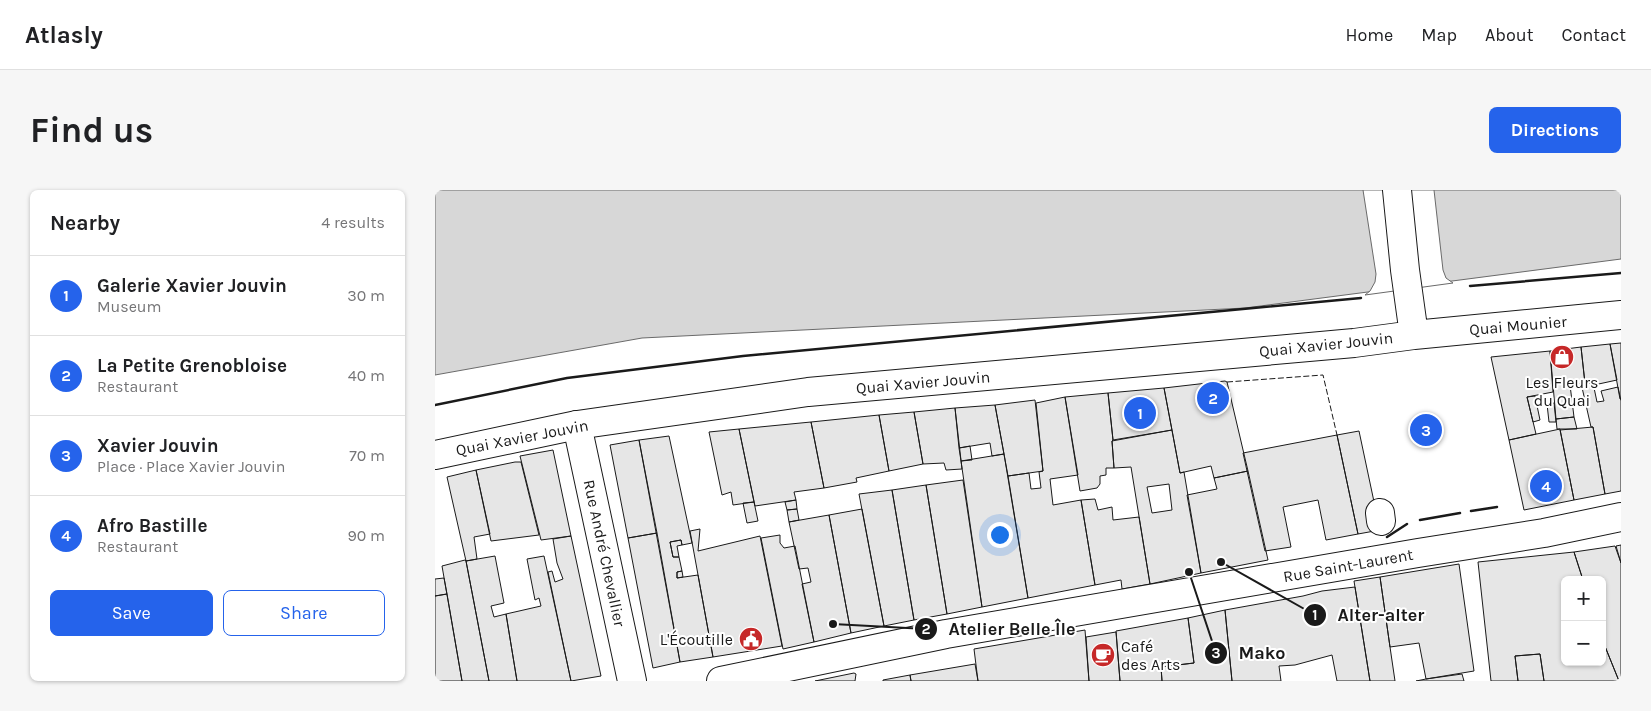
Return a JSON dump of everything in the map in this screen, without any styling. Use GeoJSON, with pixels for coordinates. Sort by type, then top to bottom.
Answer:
{"type":"FeatureCollection","features":[{"type":"Feature","properties":{"kind":"main road"},"geometry":{"type":"LineString","coordinates":[[1397,190],[1407,293],[1414,335]]}},
{"type":"Feature","properties":{"kind":"main road","name":"Quai Mounier"},"geometry":{"type":"LineString","coordinates":[[1414,335],[1621,315]]}},
{"type":"Feature","properties":{"kind":"main road","name":"Quai Xavier Jouvin"},"geometry":{"type":"LineString","coordinates":[[435,455],[577,425],[808,392],[1354,343],[1414,335]]}},
{"type":"Feature","properties":{"kind":"main road","name":"Rue André Chevallier"},"geometry":{"type":"LineString","coordinates":[[577,425],[632,681]]}},
{"type":"Feature","properties":{"kind":"main road","name":"Rue Saint-Laurent"},"geometry":{"type":"LineString","coordinates":[[721,681],[946,634],[1544,533],[1621,517]]}},
{"type":"Feature","properties":{"kind":"shaded area"},"geometry":{"type":"Polygon","coordinates":[[[435,190],[1621,190],[1621,259],[1245,308],[642,338],[435,375],[435,190]]]}},
{"type":"Feature","properties":{"kind":"pier"},"geometry":{"type":"Polygon","coordinates":[[[1363,190],[1434,190],[1443,270],[1446,278],[1453,283],[1365,295],[1370,291],[1375,282],[1376,274],[1363,190]]]}},
{"type":"Feature","properties":{"kind":"building"},"geometry":{"type":"Polygon","coordinates":[[[1621,343],[1621,399],[1620,399],[1610,344],[1621,343]]]}},
{"type":"Feature","properties":{"kind":"building"},"geometry":{"type":"Polygon","coordinates":[[[1610,344],[1617,380],[1594,385],[1593,383],[1585,384],[1581,347],[1610,344]]]}},
{"type":"Feature","properties":{"kind":"building"},"geometry":{"type":"Polygon","coordinates":[[[1581,347],[1585,383],[1570,385],[1574,417],[1556,419],[1550,351],[1581,347]]]}},
{"type":"Feature","properties":{"kind":"building"},"geometry":{"type":"Polygon","coordinates":[[[1550,351],[1553,392],[1527,397],[1536,434],[1509,440],[1491,357],[1550,351]]]}},
{"type":"Feature","properties":{"kind":"building"},"geometry":{"type":"Polygon","coordinates":[[[1227,382],[1248,471],[1214,478],[1211,466],[1180,473],[1164,388],[1227,382]]]}},
{"type":"Feature","properties":{"kind":"building"},"geometry":{"type":"Polygon","coordinates":[[[1581,383],[1593,383],[1597,402],[1604,401],[1601,391],[1618,387],[1621,401],[1621,491],[1605,494],[1593,427],[1591,427],[1581,383]]]}},
{"type":"Feature","properties":{"kind":"building"},"geometry":{"type":"Polygon","coordinates":[[[1164,388],[1172,430],[1113,440],[1108,393],[1164,388]]]}},
{"type":"Feature","properties":{"kind":"building"},"geometry":{"type":"Polygon","coordinates":[[[1108,393],[1114,468],[1106,468],[1106,475],[1100,476],[1100,484],[1097,488],[1080,491],[1065,397],[1108,393]]]}},
{"type":"Feature","properties":{"kind":"building"},"geometry":{"type":"Polygon","coordinates":[[[1535,396],[1540,420],[1533,422],[1527,397],[1535,396]]]}},
{"type":"Feature","properties":{"kind":"building"},"geometry":{"type":"Polygon","coordinates":[[[1065,397],[1078,475],[1050,479],[1053,505],[1081,500],[1095,585],[1028,598],[1008,476],[1029,473],[1031,489],[1041,488],[1039,472],[1043,471],[1036,403],[1065,397]]]}},
{"type":"Feature","properties":{"kind":"building"},"geometry":{"type":"Polygon","coordinates":[[[1035,400],[1043,471],[1008,476],[995,405],[1035,400]]]}},
{"type":"Feature","properties":{"kind":"building"},"geometry":{"type":"Polygon","coordinates":[[[1554,403],[1556,422],[1549,422],[1547,404],[1554,403]]]}},
{"type":"Feature","properties":{"kind":"building"},"geometry":{"type":"Polygon","coordinates":[[[995,405],[1004,454],[992,456],[990,443],[959,448],[955,408],[995,405]]]}},
{"type":"Feature","properties":{"kind":"building"},"geometry":{"type":"Polygon","coordinates":[[[955,408],[962,469],[946,470],[944,463],[923,464],[914,412],[955,408]]]}},
{"type":"Feature","properties":{"kind":"building"},"geometry":{"type":"Polygon","coordinates":[[[914,412],[923,464],[889,471],[879,415],[914,412]]]}},
{"type":"Feature","properties":{"kind":"building"},"geometry":{"type":"Polygon","coordinates":[[[879,415],[889,471],[856,478],[857,482],[824,488],[811,422],[879,415]]]}},
{"type":"Feature","properties":{"kind":"building"},"geometry":{"type":"Polygon","coordinates":[[[1574,417],[1577,429],[1557,429],[1556,419],[1574,417]]]}},
{"type":"Feature","properties":{"kind":"building"},"geometry":{"type":"Polygon","coordinates":[[[811,422],[824,488],[794,492],[796,500],[755,506],[739,429],[811,422]]]}},
{"type":"Feature","properties":{"kind":"building"},"geometry":{"type":"Polygon","coordinates":[[[1593,427],[1605,494],[1574,500],[1560,430],[1593,427]]]}},
{"type":"Feature","properties":{"kind":"building"},"geometry":{"type":"Polygon","coordinates":[[[739,429],[754,502],[733,505],[731,492],[722,495],[709,432],[739,429]]]}},
{"type":"Feature","properties":{"kind":"building"},"geometry":{"type":"Polygon","coordinates":[[[1560,429],[1574,500],[1524,510],[1509,440],[1560,429]]]}},
{"type":"Feature","properties":{"kind":"building"},"geometry":{"type":"Polygon","coordinates":[[[1172,430],[1180,473],[1184,472],[1201,573],[1150,584],[1131,467],[1114,468],[1112,441],[1172,430]],[[1169,484],[1147,487],[1152,513],[1172,510],[1169,484]]]}},
{"type":"Feature","properties":{"kind":"building"},"geometry":{"type":"Polygon","coordinates":[[[1359,431],[1380,530],[1358,534],[1337,435],[1359,431]]]}},
{"type":"Feature","properties":{"kind":"building"},"geometry":{"type":"Polygon","coordinates":[[[1337,435],[1358,534],[1326,540],[1318,500],[1283,507],[1291,547],[1265,551],[1243,453],[1337,435]]]}},
{"type":"Feature","properties":{"kind":"building"},"geometry":{"type":"Polygon","coordinates":[[[669,436],[692,543],[682,545],[681,540],[670,542],[673,557],[679,557],[682,571],[677,572],[677,578],[698,575],[713,657],[680,662],[639,440],[669,436]]]}},
{"type":"Feature","properties":{"kind":"building"},"geometry":{"type":"Polygon","coordinates":[[[639,440],[657,533],[628,538],[610,445],[639,440]]]}},
{"type":"Feature","properties":{"kind":"building"},"geometry":{"type":"Polygon","coordinates":[[[970,446],[972,460],[961,461],[959,448],[970,446]]]}},
{"type":"Feature","properties":{"kind":"building"},"geometry":{"type":"Polygon","coordinates":[[[553,450],[571,536],[541,540],[520,456],[553,450]]]}},
{"type":"Feature","properties":{"kind":"building"},"geometry":{"type":"Polygon","coordinates":[[[1004,454],[1028,598],[982,607],[961,461],[1004,454]]]}},
{"type":"Feature","properties":{"kind":"building"},"geometry":{"type":"Polygon","coordinates":[[[521,462],[539,535],[491,541],[476,470],[521,462]]]}},
{"type":"Feature","properties":{"kind":"building"},"geometry":{"type":"Polygon","coordinates":[[[476,470],[490,534],[474,537],[477,559],[466,561],[447,477],[476,470]]]}},
{"type":"Feature","properties":{"kind":"building"},"geometry":{"type":"Polygon","coordinates":[[[1248,471],[1268,560],[1201,573],[1187,495],[1217,489],[1214,478],[1248,471]]]}},
{"type":"Feature","properties":{"kind":"building"},"geometry":{"type":"Polygon","coordinates":[[[963,480],[982,607],[947,614],[926,485],[963,480]]]}},
{"type":"Feature","properties":{"kind":"building"},"geometry":{"type":"Polygon","coordinates":[[[926,485],[947,614],[914,620],[892,490],[926,485]]]}},
{"type":"Feature","properties":{"kind":"building"},"geometry":{"type":"Polygon","coordinates":[[[892,490],[914,620],[884,626],[859,494],[892,490]]]}},
{"type":"Feature","properties":{"kind":"building"},"geometry":{"type":"Polygon","coordinates":[[[1095,499],[1098,510],[1112,507],[1113,520],[1139,517],[1150,584],[1122,589],[1121,580],[1095,585],[1081,500],[1095,499]]]}},
{"type":"Feature","properties":{"kind":"building"},"geometry":{"type":"Polygon","coordinates":[[[796,500],[797,509],[787,510],[785,502],[796,500]]]}},
{"type":"Feature","properties":{"kind":"building"},"geometry":{"type":"Polygon","coordinates":[[[754,502],[758,521],[747,523],[743,503],[754,502]]]}},
{"type":"Feature","properties":{"kind":"building"},"geometry":{"type":"Polygon","coordinates":[[[797,509],[799,520],[789,522],[787,510],[797,509]]]}},
{"type":"Feature","properties":{"kind":"building"},"geometry":{"type":"Polygon","coordinates":[[[862,509],[884,626],[851,633],[829,515],[862,509]]]}},
{"type":"Feature","properties":{"kind":"building"},"geometry":{"type":"Polygon","coordinates":[[[829,515],[851,633],[814,642],[802,584],[811,582],[808,568],[799,569],[789,522],[829,515]]]}},
{"type":"Feature","properties":{"kind":"building"},"geometry":{"type":"Polygon","coordinates":[[[700,529],[698,551],[760,536],[782,646],[713,657],[690,531],[700,529]]]}},
{"type":"Feature","properties":{"kind":"building"},"geometry":{"type":"Polygon","coordinates":[[[657,533],[680,662],[653,668],[628,538],[657,533]]]}},
{"type":"Feature","properties":{"kind":"building"},"geometry":{"type":"Polygon","coordinates":[[[780,535],[780,543],[784,548],[795,546],[814,642],[783,649],[761,538],[780,535]]]}},
{"type":"Feature","properties":{"kind":"building"},"geometry":{"type":"Polygon","coordinates":[[[571,536],[601,676],[571,681],[548,572],[552,571],[555,582],[563,579],[557,563],[553,539],[571,536]]]}},
{"type":"Feature","properties":{"kind":"building"},"geometry":{"type":"Polygon","coordinates":[[[681,540],[682,545],[677,546],[679,557],[673,557],[670,542],[681,540]]]}},
{"type":"Feature","properties":{"kind":"building"},"geometry":{"type":"Polygon","coordinates":[[[1621,545],[1621,563],[1616,546],[1621,545]]]}},
{"type":"Feature","properties":{"kind":"building"},"geometry":{"type":"Polygon","coordinates":[[[1615,546],[1621,563],[1621,681],[1619,681],[1606,649],[1606,576],[1582,576],[1574,552],[1615,546]]]}},
{"type":"Feature","properties":{"kind":"building"},"geometry":{"type":"Polygon","coordinates":[[[1574,552],[1582,576],[1561,576],[1561,666],[1606,666],[1606,649],[1619,681],[1544,681],[1540,654],[1515,656],[1518,681],[1491,681],[1478,562],[1574,552]]]}},
{"type":"Feature","properties":{"kind":"building"},"geometry":{"type":"Polygon","coordinates":[[[495,556],[504,603],[491,606],[494,617],[506,614],[517,681],[489,681],[466,561],[495,556]]]}},
{"type":"Feature","properties":{"kind":"building"},"geometry":{"type":"Polygon","coordinates":[[[544,556],[571,681],[517,681],[506,614],[541,606],[539,598],[535,600],[527,559],[544,556]]]}},
{"type":"Feature","properties":{"kind":"building"},"geometry":{"type":"Polygon","coordinates":[[[465,560],[489,681],[462,681],[442,566],[465,560]]]}},
{"type":"Feature","properties":{"kind":"building"},"geometry":{"type":"Polygon","coordinates":[[[1459,564],[1474,671],[1426,679],[1419,643],[1390,647],[1380,577],[1459,564]]]}},
{"type":"Feature","properties":{"kind":"building"},"geometry":{"type":"Polygon","coordinates":[[[682,571],[683,577],[677,578],[677,572],[682,571]]]}},
{"type":"Feature","properties":{"kind":"building"},"geometry":{"type":"Polygon","coordinates":[[[1380,577],[1395,681],[1370,681],[1354,581],[1380,577]]]}},
{"type":"Feature","properties":{"kind":"building"},"geometry":{"type":"Polygon","coordinates":[[[444,578],[447,594],[435,596],[435,579],[444,578]]]}},
{"type":"Feature","properties":{"kind":"building"},"geometry":{"type":"Polygon","coordinates":[[[1355,587],[1370,681],[1337,681],[1332,655],[1295,665],[1279,666],[1281,681],[1232,681],[1225,610],[1322,591],[1355,587]]]}},
{"type":"Feature","properties":{"kind":"building"},"geometry":{"type":"Polygon","coordinates":[[[447,594],[462,681],[435,681],[435,596],[447,594]]]}},
{"type":"Feature","properties":{"kind":"building"},"geometry":{"type":"Polygon","coordinates":[[[1225,610],[1232,681],[1162,681],[1161,667],[1194,663],[1188,618],[1225,610]]]}},
{"type":"Feature","properties":{"kind":"building"},"geometry":{"type":"Polygon","coordinates":[[[1188,618],[1194,663],[1161,667],[1162,681],[1120,681],[1116,631],[1188,618]]]}},
{"type":"Feature","properties":{"kind":"building"},"geometry":{"type":"Polygon","coordinates":[[[1085,630],[1089,681],[978,681],[974,649],[1085,630]]]}},
{"type":"Feature","properties":{"kind":"building"},"geometry":{"type":"Polygon","coordinates":[[[1116,632],[1120,681],[1089,681],[1086,637],[1116,632]]]}},
{"type":"Feature","properties":{"kind":"building"},"geometry":{"type":"Polygon","coordinates":[[[1540,654],[1544,681],[1518,681],[1515,656],[1540,654]]]}},
{"type":"Feature","properties":{"kind":"building"},"geometry":{"type":"Polygon","coordinates":[[[975,664],[978,681],[911,681],[910,675],[975,664]]]}},
{"type":"Feature","properties":{"kind":"building"},"geometry":{"type":"Polygon","coordinates":[[[856,674],[855,681],[815,681],[856,674]]]}},
{"type":"Feature","properties":{"kind":"building"},"geometry":{"type":"Polygon","coordinates":[[[1462,674],[1464,681],[1416,681],[1426,679],[1462,674]]]}},
{"type":"Feature","properties":{"kind":"building"},"geometry":{"type":"Polygon","coordinates":[[[910,675],[911,681],[883,681],[883,680],[910,675]]]}},
{"type":"Feature","properties":{"kind":"fence"},"geometry":{"type":"LineString","coordinates":[[1227,382],[1323,375],[1337,435]]}},
{"type":"Feature","properties":{"kind":"wall"},"geometry":{"type":"LineString","coordinates":[[1470,286],[1621,273]]}},
{"type":"Feature","properties":{"kind":"wall"},"geometry":{"type":"LineString","coordinates":[[435,405],[567,378],[743,356],[1361,298]]}},
{"type":"Feature","properties":{"kind":"wall"},"geometry":{"type":"LineString","coordinates":[[1471,511],[1497,507]]}},
{"type":"Feature","properties":{"kind":"wall"},"geometry":{"type":"LineString","coordinates":[[1420,520],[1460,513]]}},
{"type":"Feature","properties":{"kind":"wall"},"geometry":{"type":"LineString","coordinates":[[1387,537],[1407,524]]}},
{"type":"Feature","properties":{"kind":"place","name":"Les Fleurs du Quai"},"geometry":{"type":"Point","coordinates":[1562,357]}},
{"type":"Feature","properties":{"kind":"place","name":"La Petite Grenobloise"},"geometry":{"type":"Point","coordinates":[1213,398]}},
{"type":"Feature","properties":{"kind":"place","name":"Galerie Xavier Jouvin"},"geometry":{"type":"Point","coordinates":[1140,413]}},
{"type":"Feature","properties":{"kind":"place","name":"Xavier Jouvin"},"geometry":{"type":"Point","coordinates":[1426,430]}},
{"type":"Feature","properties":{"kind":"place","name":"Afro Bastille"},"geometry":{"type":"Point","coordinates":[1546,486]}},
{"type":"Feature","properties":{"kind":"place","name":"Alter-alter"},"geometry":{"type":"Point","coordinates":[1221,562]}},
{"type":"Feature","properties":{"kind":"place","name":"Mako"},"geometry":{"type":"Point","coordinates":[1189,572]}},
{"type":"Feature","properties":{"kind":"place","name":"Atelier Belle Île"},"geometry":{"type":"Point","coordinates":[833,624]}},
{"type":"Feature","properties":{"kind":"place","name":"L'Écoutille"},"geometry":{"type":"Point","coordinates":[751,639]}},
{"type":"Feature","properties":{"kind":"place","name":"Café des Arts"},"geometry":{"type":"Point","coordinates":[1103,655]}}]}
